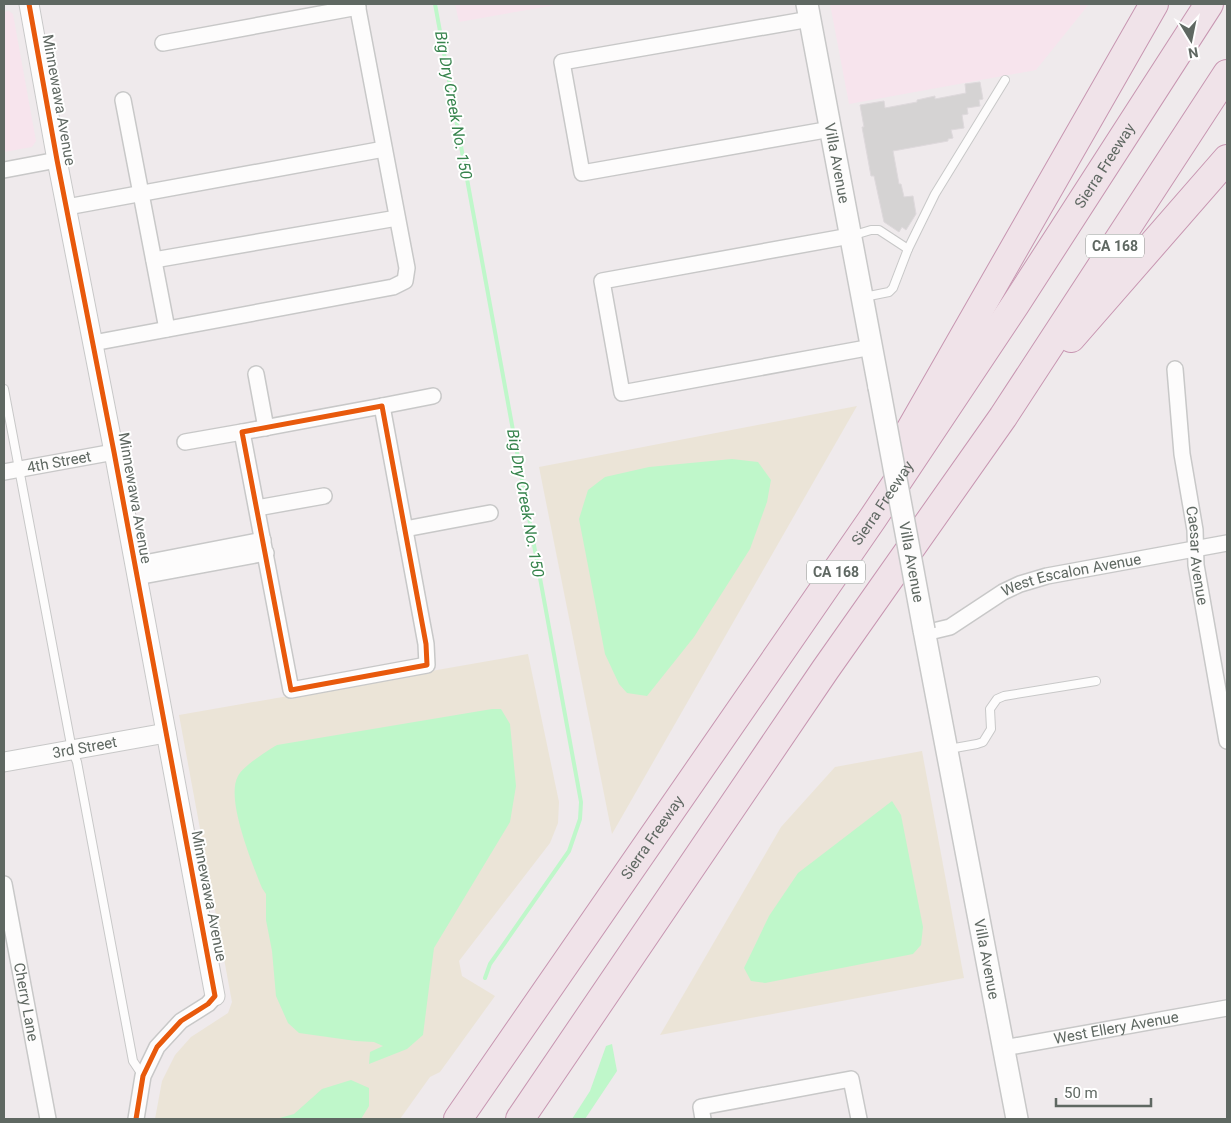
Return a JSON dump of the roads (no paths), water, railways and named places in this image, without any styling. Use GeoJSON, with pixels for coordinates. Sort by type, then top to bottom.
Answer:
{"type":"FeatureCollection","features":[{"type":"Feature","properties":{"kind":"highway"},"geometry":{"type":"LineString","coordinates":[[794,631],[1154,4]]}},
{"type":"Feature","properties":{"kind":"highway","name":"Sierra Freeway"},"geometry":{"type":"LineString","coordinates":[[458,1119],[873,518],[1014,306],[1206,8]]}},
{"type":"Feature","properties":{"kind":"highway","name":"CA 168"},"geometry":{"type":"LineString","coordinates":[[520,1119],[826,670],[1003,417],[1227,74]]}},
{"type":"Feature","properties":{"kind":"highway"},"geometry":{"type":"LineString","coordinates":[[1003,417],[1227,159]]}},
{"type":"Feature","properties":{"kind":"main road","name":"Villa Avenue"},"geometry":{"type":"LineString","coordinates":[[809,11],[1017,1119]]}},
{"type":"Feature","properties":{"kind":"street","name":"Minnewawa Avenue"},"geometry":{"type":"LineString","coordinates":[[29,4],[215,996]]}},
{"type":"Feature","properties":{"kind":"street"},"geometry":{"type":"LineString","coordinates":[[93,343],[392,287],[405,281],[407,268],[357,5],[163,43]]}},
{"type":"Feature","properties":{"kind":"street"},"geometry":{"type":"LineString","coordinates":[[809,11],[562,62],[582,173],[831,129]]}},
{"type":"Feature","properties":{"kind":"street"},"geometry":{"type":"LineString","coordinates":[[123,100],[167,330]]}},
{"type":"Feature","properties":{"kind":"street"},"geometry":{"type":"LineString","coordinates":[[67,207],[384,149]]}},
{"type":"Feature","properties":{"kind":"street"},"geometry":{"type":"LineString","coordinates":[[4,170],[57,160]]}},
{"type":"Feature","properties":{"kind":"street"},"geometry":{"type":"LineString","coordinates":[[154,260],[398,218]]}},
{"type":"Feature","properties":{"kind":"street"},"geometry":{"type":"LineString","coordinates":[[850,236],[602,281],[622,393],[872,347]]}},
{"type":"Feature","properties":{"kind":"street","name":"Caesar Avenue"},"geometry":{"type":"LineString","coordinates":[[1175,369],[1182,454],[1195,530],[1196,565],[1227,741]]}},
{"type":"Feature","properties":{"kind":"street"},"geometry":{"type":"LineString","coordinates":[[256,374],[266,428]]}},
{"type":"Feature","properties":{"kind":"street"},"geometry":{"type":"LineString","coordinates":[[184,442],[433,396]]}},
{"type":"Feature","properties":{"kind":"street"},"geometry":{"type":"LineString","coordinates":[[242,432],[291,690],[427,665],[426,644],[382,406]]}},
{"type":"Feature","properties":{"kind":"street","name":"4th Street"},"geometry":{"type":"LineString","coordinates":[[4,472],[114,452]]}},
{"type":"Feature","properties":{"kind":"street"},"geometry":{"type":"LineString","coordinates":[[257,508],[324,496]]}},
{"type":"Feature","properties":{"kind":"street"},"geometry":{"type":"LineString","coordinates":[[405,528],[490,513]]}},
{"type":"Feature","properties":{"kind":"street","name":"West Escalon Avenue"},"geometry":{"type":"LineString","coordinates":[[925,632],[950,627],[1003,592],[1020,584],[1046,576],[1227,542]]}},
{"type":"Feature","properties":{"kind":"street"},"geometry":{"type":"LineString","coordinates":[[136,571],[265,546]]}},
{"type":"Feature","properties":{"kind":"street","name":"3rd Street"},"geometry":{"type":"LineString","coordinates":[[4,762],[166,733]]}},
{"type":"Feature","properties":{"kind":"street","name":"Cherry Lane"},"geometry":{"type":"LineString","coordinates":[[4,884],[48,1119]]}},
{"type":"Feature","properties":{"kind":"street"},"geometry":{"type":"LineString","coordinates":[[136,1119],[143,1076],[157,1047],[181,1021],[208,1004],[215,996]]}},
{"type":"Feature","properties":{"kind":"street","name":"West Ellery Avenue"},"geometry":{"type":"LineString","coordinates":[[1004,1048],[1227,1008]]}},
{"type":"Feature","properties":{"kind":"street"},"geometry":{"type":"LineString","coordinates":[[702,1113],[851,1079],[859,1119]]}},
{"type":"Feature","properties":{"kind":"lane"},"geometry":{"type":"LineString","coordinates":[[862,297],[889,292],[893,288],[908,250],[935,194],[1005,80]]}},
{"type":"Feature","properties":{"kind":"lane"},"geometry":{"type":"LineString","coordinates":[[850,236],[871,230],[879,230],[908,250]]}},
{"type":"Feature","properties":{"kind":"lane"},"geometry":{"type":"LineString","coordinates":[[4,389],[133,1061],[143,1076]]}},
{"type":"Feature","properties":{"kind":"lane"},"geometry":{"type":"LineString","coordinates":[[947,749],[983,742],[991,729],[990,709],[998,699],[1004,696],[1096,681]]}},
{"type":"Feature","properties":{"kind":"waterway","name":"Big Dry Creek No. 150"},"geometry":{"type":"LineString","coordinates":[[435,4],[581,802],[580,819],[569,851],[490,964],[485,978]]}}]}
